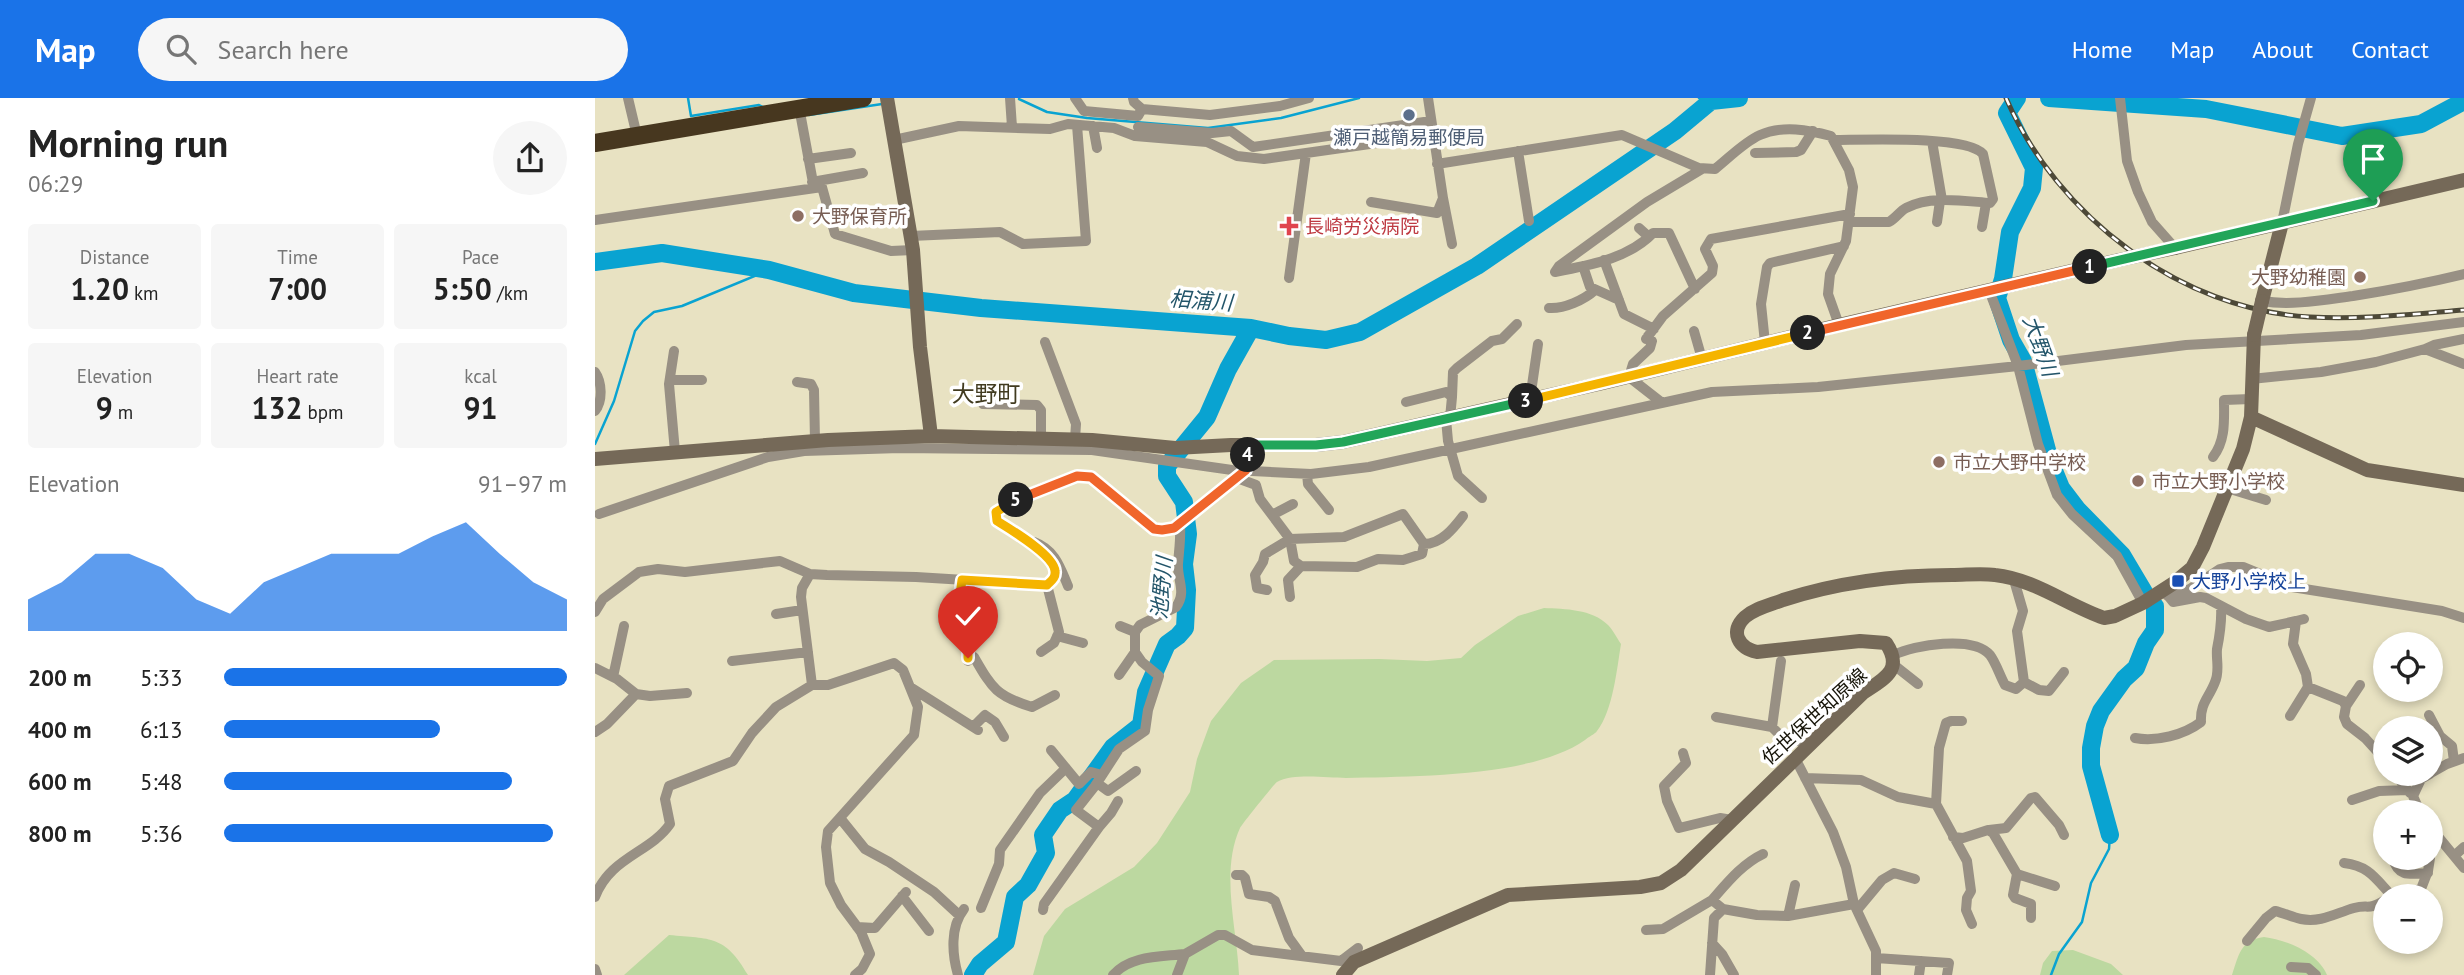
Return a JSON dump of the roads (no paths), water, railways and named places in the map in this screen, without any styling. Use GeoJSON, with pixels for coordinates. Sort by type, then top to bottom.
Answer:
{"type":"FeatureCollection","features":[{"type":"Feature","properties":{"kind":"highway"},"geometry":{"type":"LineString","coordinates":[[595,143],[863,98]]}},
{"type":"Feature","properties":{"kind":"street"},"geometry":{"type":"LineString","coordinates":[[628,98],[637,136]]}},
{"type":"Feature","properties":{"kind":"street"},"geometry":{"type":"LineString","coordinates":[[887,98],[912,243],[931,436]]}},
{"type":"Feature","properties":{"kind":"street"},"geometry":{"type":"LineString","coordinates":[[1010,98],[1012,127]]}},
{"type":"Feature","properties":{"kind":"street"},"geometry":{"type":"LineString","coordinates":[[1075,98],[1084,111],[1212,133],[1230,131],[1253,147],[1431,121]]}},
{"type":"Feature","properties":{"kind":"street"},"geometry":{"type":"LineString","coordinates":[[1133,98],[1139,122]]}},
{"type":"Feature","properties":{"kind":"street"},"geometry":{"type":"LineString","coordinates":[[894,140],[958,126],[1050,129],[1068,124],[1114,128],[1139,122],[1280,106],[1309,98]]}},
{"type":"Feature","properties":{"kind":"street"},"geometry":{"type":"LineString","coordinates":[[1428,98],[1452,244]]}},
{"type":"Feature","properties":{"kind":"street"},"geometry":{"type":"LineString","coordinates":[[2120,98],[2127,161],[2152,222],[2175,248]]}},
{"type":"Feature","properties":{"kind":"street"},"geometry":{"type":"LineString","coordinates":[[2282,223],[2298,144],[2311,98]]}},
{"type":"Feature","properties":{"kind":"street"},"geometry":{"type":"LineString","coordinates":[[799,107],[813,185]]}},
{"type":"Feature","properties":{"kind":"street"},"geometry":{"type":"LineString","coordinates":[[1139,122],[1207,142],[1246,158],[1265,159],[1433,135]]}},
{"type":"Feature","properties":{"kind":"street"},"geometry":{"type":"LineString","coordinates":[[813,185],[822,187],[835,234],[891,251],[912,243],[1000,232],[1023,244],[1086,241],[1077,125]]}},
{"type":"Feature","properties":{"kind":"street"},"geometry":{"type":"LineString","coordinates":[[1093,126],[1097,148]]}},
{"type":"Feature","properties":{"kind":"street"},"geometry":{"type":"LineString","coordinates":[[1437,164],[1622,135],[1701,169],[1715,169],[1761,134],[1786,130],[1814,131],[1832,136],[1849,170],[1853,187],[1844,246],[1830,274],[1828,294],[1839,325]]}},
{"type":"Feature","properties":{"kind":"street"},"geometry":{"type":"LineString","coordinates":[[1755,153],[1796,152],[1801,150],[1814,131]]}},
{"type":"Feature","properties":{"kind":"street"},"geometry":{"type":"LineString","coordinates":[[1649,335],[1663,316],[1712,273],[1713,266],[1705,250],[1711,239],[1849,218],[1889,222],[1903,209],[1914,205],[1941,200],[1990,203],[1993,199],[1983,154],[1971,146],[1932,141],[1834,140]]}},
{"type":"Feature","properties":{"kind":"street"},"geometry":{"type":"LineString","coordinates":[[1932,141],[1941,200],[1937,222]]}},
{"type":"Feature","properties":{"kind":"street"},"geometry":{"type":"LineString","coordinates":[[1518,151],[1529,220]]}},
{"type":"Feature","properties":{"kind":"street"},"geometry":{"type":"LineString","coordinates":[[808,159],[851,153]]}},
{"type":"Feature","properties":{"kind":"street"},"geometry":{"type":"LineString","coordinates":[[1289,278],[1306,153]]}},
{"type":"Feature","properties":{"kind":"street"},"geometry":{"type":"LineString","coordinates":[[1695,289],[1669,233],[1653,233],[1635,248],[1604,260],[1555,272],[1559,266],[1647,202],[1701,169]]}},
{"type":"Feature","properties":{"kind":"street"},"geometry":{"type":"LineString","coordinates":[[595,219],[813,185],[863,173]]}},
{"type":"Feature","properties":{"kind":"street"},"geometry":{"type":"LineString","coordinates":[[599,514],[768,457],[804,451],[900,448],[1092,450],[1173,456],[1195,446],[1316,445],[1343,442],[2464,180]]}},
{"type":"Feature","properties":{"kind":"street"},"geometry":{"type":"LineString","coordinates":[[1371,202],[1437,213],[1443,198]]}},
{"type":"Feature","properties":{"kind":"street"},"geometry":{"type":"LineString","coordinates":[[1983,227],[1986,203]]}},
{"type":"Feature","properties":{"kind":"street","name":"佐世保世知原線"},"geometry":{"type":"LineString","coordinates":[[1346,967],[1508,895],[1640,887],[1661,883],[1681,870],[1863,693],[1886,677],[1894,660],[1886,643],[1860,640],[1757,652],[1746,649],[1738,641],[1737,632],[1741,621],[1752,611],[1804,593],[1860,580],[1908,575],[1996,575],[2032,584],[2104,618],[2115,616],[2165,594],[2192,568],[2243,449],[2251,418],[2254,337],[2282,223]]}},
{"type":"Feature","properties":{"kind":"street"},"geometry":{"type":"LineString","coordinates":[[1639,228],[1649,237]]}},
{"type":"Feature","properties":{"kind":"street"},"geometry":{"type":"LineString","coordinates":[[1765,343],[1761,304],[1770,263],[1844,246]]}},
{"type":"Feature","properties":{"kind":"street"},"geometry":{"type":"LineString","coordinates":[[1604,260],[1624,314],[1649,335],[1651,341],[1650,348],[1633,364],[1629,377]]}},
{"type":"Feature","properties":{"kind":"street"},"geometry":{"type":"LineString","coordinates":[[1583,266],[1590,288],[1619,300]]}},
{"type":"Feature","properties":{"kind":"street"},"geometry":{"type":"LineString","coordinates":[[2262,301],[2276,304],[2316,302],[2464,274]]}},
{"type":"Feature","properties":{"kind":"street"},"geometry":{"type":"LineString","coordinates":[[1549,308],[1557,309],[1595,290]]}},
{"type":"Feature","properties":{"kind":"street"},"geometry":{"type":"LineString","coordinates":[[1989,290],[2018,366],[2038,444],[2057,495],[2072,514],[2117,556],[2143,603]]}},
{"type":"Feature","properties":{"kind":"street"},"geometry":{"type":"LineString","coordinates":[[595,458],[815,441],[931,436],[1041,438],[1075,439],[1246,470],[1307,474],[1369,467],[1712,392],[1818,387],[2254,337],[2270,340],[2361,335],[2464,322]]}},
{"type":"Feature","properties":{"kind":"street"},"geometry":{"type":"LineString","coordinates":[[1482,498],[1458,477],[1450,449],[1448,419],[1453,372],[1492,341],[1502,340],[1517,324]]}},
{"type":"Feature","properties":{"kind":"street"},"geometry":{"type":"LineString","coordinates":[[1694,331],[1702,359]]}},
{"type":"Feature","properties":{"kind":"street"},"geometry":{"type":"LineString","coordinates":[[2251,379],[2321,372],[2376,362],[2464,339]]}},
{"type":"Feature","properties":{"kind":"street"},"geometry":{"type":"LineString","coordinates":[[1045,342],[1076,424],[1075,439]]}},
{"type":"Feature","properties":{"kind":"street"},"geometry":{"type":"LineString","coordinates":[[1531,400],[1538,344]]}},
{"type":"Feature","properties":{"kind":"street"},"geometry":{"type":"LineString","coordinates":[[2425,349],[2464,364]]}},
{"type":"Feature","properties":{"kind":"street"},"geometry":{"type":"LineString","coordinates":[[674,351],[670,380],[675,452]]}},
{"type":"Feature","properties":{"kind":"street"},"geometry":{"type":"LineString","coordinates":[[595,372],[599,378],[601,399],[595,411]]}},
{"type":"Feature","properties":{"kind":"street"},"geometry":{"type":"LineString","coordinates":[[1629,377],[1661,402]]}},
{"type":"Feature","properties":{"kind":"street"},"geometry":{"type":"LineString","coordinates":[[670,380],[702,380]]}},
{"type":"Feature","properties":{"kind":"street"},"geometry":{"type":"LineString","coordinates":[[797,382],[811,384],[814,390],[815,441]]}},
{"type":"Feature","properties":{"kind":"street"},"geometry":{"type":"LineString","coordinates":[[1406,402],[1446,393],[1452,397]]}},
{"type":"Feature","properties":{"kind":"street"},"geometry":{"type":"LineString","coordinates":[[2213,457],[2220,448],[2224,430],[2224,400],[2251,400]]}},
{"type":"Feature","properties":{"kind":"street"},"geometry":{"type":"LineString","coordinates":[[983,404],[1037,405],[1041,410],[1041,438]]}},
{"type":"Feature","properties":{"kind":"street"},"geometry":{"type":"LineString","coordinates":[[2251,418],[2367,470],[2464,485]]}},
{"type":"Feature","properties":{"kind":"street"},"geometry":{"type":"LineString","coordinates":[[595,611],[603,599],[639,572],[658,569],[685,572],[780,561],[810,574],[1047,585],[1054,579],[1052,562],[997,521],[996,512],[1007,504],[1077,476],[1091,477],[1154,529],[1174,528],[1246,470],[1250,445]]}},
{"type":"Feature","properties":{"kind":"street"},"geometry":{"type":"LineString","coordinates":[[1307,474],[1308,484],[1329,510]]}},
{"type":"Feature","properties":{"kind":"street"},"geometry":{"type":"LineString","coordinates":[[1237,478],[1256,485],[1258,495],[1290,539],[1294,561],[1301,566],[1356,567],[1378,559],[1403,560],[1422,554],[1424,544],[1403,514],[1344,537],[1290,539],[1265,554],[1255,575],[1257,588],[1267,590]]}},
{"type":"Feature","properties":{"kind":"street"},"geometry":{"type":"LineString","coordinates":[[2227,488],[2266,500]]}},
{"type":"Feature","properties":{"kind":"street"},"geometry":{"type":"LineString","coordinates":[[1272,515],[1293,503]]}},
{"type":"Feature","properties":{"kind":"street"},"geometry":{"type":"LineString","coordinates":[[1424,544],[1433,544],[1453,530],[1463,516]]}},
{"type":"Feature","properties":{"kind":"street"},"geometry":{"type":"LineString","coordinates":[[1119,675],[1135,652],[1135,632],[1140,625],[1179,603],[1183,588],[1178,571],[1184,521]]}},
{"type":"Feature","properties":{"kind":"street"},"geometry":{"type":"LineString","coordinates":[[1032,545],[1035,542],[1059,561],[1069,586]]}},
{"type":"Feature","properties":{"kind":"street"},"geometry":{"type":"LineString","coordinates":[[1290,597],[1288,580],[1301,566]]}},
{"type":"Feature","properties":{"kind":"street"},"geometry":{"type":"LineString","coordinates":[[2165,594],[2190,589],[2228,566],[2243,567],[2292,587],[2442,611],[2464,618]]}},
{"type":"Feature","properties":{"kind":"street"},"geometry":{"type":"LineString","coordinates":[[810,574],[802,588],[802,610],[812,685]]}},
{"type":"Feature","properties":{"kind":"street"},"geometry":{"type":"LineString","coordinates":[[962,580],[956,624],[968,635],[966,654],[974,657],[992,688],[1010,700],[1032,707],[1055,695]]}},
{"type":"Feature","properties":{"kind":"street"},"geometry":{"type":"LineString","coordinates":[[2014,580],[2023,611],[2017,631],[2024,682]]}},
{"type":"Feature","properties":{"kind":"street"},"geometry":{"type":"LineString","coordinates":[[1041,652],[1053,643],[1059,632],[1047,585]]}},
{"type":"Feature","properties":{"kind":"street"},"geometry":{"type":"LineString","coordinates":[[2165,594],[2173,602],[2200,597],[2269,627],[2300,620],[2293,644],[2306,674],[2308,687],[2290,716]]}},
{"type":"Feature","properties":{"kind":"street"},"geometry":{"type":"LineString","coordinates":[[2135,738],[2156,739],[2190,730],[2201,722],[2201,706],[2216,681],[2221,606]]}},
{"type":"Feature","properties":{"kind":"street"},"geometry":{"type":"LineString","coordinates":[[776,614],[802,610]]}},
{"type":"Feature","properties":{"kind":"street"},"geometry":{"type":"LineString","coordinates":[[613,677],[624,625]]}},
{"type":"Feature","properties":{"kind":"street"},"geometry":{"type":"LineString","coordinates":[[1120,626],[1135,632]]}},
{"type":"Feature","properties":{"kind":"street"},"geometry":{"type":"LineString","coordinates":[[1057,636],[1083,643]]}},
{"type":"Feature","properties":{"kind":"street"},"geometry":{"type":"LineString","coordinates":[[1918,684],[1894,660],[1904,650],[1927,645],[1955,644],[1976,646],[1989,654],[2005,685],[2016,689],[2024,682]]}},
{"type":"Feature","properties":{"kind":"street"},"geometry":{"type":"LineString","coordinates":[[732,662],[808,652]]}},
{"type":"Feature","properties":{"kind":"street"},"geometry":{"type":"LineString","coordinates":[[1099,827],[1076,810],[1119,749],[1145,731],[1148,710],[1159,676],[1142,662],[1135,652]]}},
{"type":"Feature","properties":{"kind":"street"},"geometry":{"type":"LineString","coordinates":[[1772,727],[1781,661]]}},
{"type":"Feature","properties":{"kind":"street"},"geometry":{"type":"LineString","coordinates":[[595,897],[614,868],[662,835],[670,824],[665,799],[669,786],[733,761],[752,733],[776,707],[812,685],[828,685],[894,663],[903,670],[918,707],[914,735],[828,831],[826,847],[830,884],[857,927],[870,954],[862,969],[855,975]]}},
{"type":"Feature","properties":{"kind":"street"},"geometry":{"type":"LineString","coordinates":[[595,669],[613,677],[636,694],[650,696],[687,693]]}},
{"type":"Feature","properties":{"kind":"street"},"geometry":{"type":"LineString","coordinates":[[2024,682],[2039,690],[2049,691],[2064,673]]}},
{"type":"Feature","properties":{"kind":"street"},"geometry":{"type":"LineString","coordinates":[[2360,685],[2346,706],[2344,717],[2347,724],[2373,747]]}},
{"type":"Feature","properties":{"kind":"street"},"geometry":{"type":"LineString","coordinates":[[910,686],[935,705],[975,728],[985,715],[995,722],[1004,737]]}},
{"type":"Feature","properties":{"kind":"street"},"geometry":{"type":"LineString","coordinates":[[2308,687],[2343,701],[2346,706]]}},
{"type":"Feature","properties":{"kind":"street"},"geometry":{"type":"LineString","coordinates":[[595,732],[607,724],[636,694]]}},
{"type":"Feature","properties":{"kind":"street"},"geometry":{"type":"LineString","coordinates":[[2429,715],[2459,760],[2443,767]]}},
{"type":"Feature","properties":{"kind":"street"},"geometry":{"type":"LineString","coordinates":[[1716,716],[1772,727],[1782,737],[1809,744]]}},
{"type":"Feature","properties":{"kind":"street"},"geometry":{"type":"LineString","coordinates":[[1962,721],[1946,723],[1939,748],[1936,804],[1970,874],[1971,891],[1967,898],[1966,911],[1972,925]]}},
{"type":"Feature","properties":{"kind":"street"},"geometry":{"type":"LineString","coordinates":[[1051,750],[1079,783],[1091,772],[1108,791],[1136,771]]}},
{"type":"Feature","properties":{"kind":"street"},"geometry":{"type":"LineString","coordinates":[[1664,786],[1686,763],[1683,753]]}},
{"type":"Feature","properties":{"kind":"street"},"geometry":{"type":"LineString","coordinates":[[1795,758],[1833,832],[1846,867],[1856,907],[1876,951],[1876,975]]}},
{"type":"Feature","properties":{"kind":"street"},"geometry":{"type":"LineString","coordinates":[[981,908],[999,864],[1000,850],[1041,793],[1066,768]]}},
{"type":"Feature","properties":{"kind":"street"},"geometry":{"type":"LineString","coordinates":[[1664,786],[1691,772]]}},
{"type":"Feature","properties":{"kind":"street"},"geometry":{"type":"LineString","coordinates":[[1805,778],[1861,780],[1898,797],[1936,804]]}},
{"type":"Feature","properties":{"kind":"street"},"geometry":{"type":"LineString","coordinates":[[1664,786],[1667,801],[1679,828],[1720,818],[1732,820]]}},
{"type":"Feature","properties":{"kind":"street"},"geometry":{"type":"LineString","coordinates":[[2403,786],[2412,800]]}},
{"type":"Feature","properties":{"kind":"street"},"geometry":{"type":"LineString","coordinates":[[2409,796],[2416,786]]}},
{"type":"Feature","properties":{"kind":"street"},"geometry":{"type":"LineString","coordinates":[[2352,800],[2379,791],[2409,796]]}},
{"type":"Feature","properties":{"kind":"street"},"geometry":{"type":"LineString","coordinates":[[1953,837],[1963,838],[1988,830],[2006,828],[2031,798],[2035,797],[2064,835]]}},
{"type":"Feature","properties":{"kind":"street"},"geometry":{"type":"LineString","coordinates":[[1043,910],[1044,904],[1118,802]]}},
{"type":"Feature","properties":{"kind":"street"},"geometry":{"type":"LineString","coordinates":[[840,818],[870,853],[889,862],[962,912],[955,928],[953,957],[958,975]]}},
{"type":"Feature","properties":{"kind":"street"},"geometry":{"type":"LineString","coordinates":[[1988,830],[1993,833],[2017,874],[2013,895],[2031,904],[2031,918]]}},
{"type":"Feature","properties":{"kind":"street"},"geometry":{"type":"LineString","coordinates":[[2443,843],[2464,868]]}},
{"type":"Feature","properties":{"kind":"street"},"geometry":{"type":"LineString","coordinates":[[2454,856],[2464,847]]}},
{"type":"Feature","properties":{"kind":"street"},"geometry":{"type":"LineString","coordinates":[[1646,930],[1663,929],[1712,900],[1730,878],[1741,871],[1750,860],[1763,854]]}},
{"type":"Feature","properties":{"kind":"street"},"geometry":{"type":"LineString","coordinates":[[2344,863],[2360,865],[2381,884]]}},
{"type":"Feature","properties":{"kind":"street"},"geometry":{"type":"LineString","coordinates":[[2398,870],[2407,875],[2428,873]]}},
{"type":"Feature","properties":{"kind":"street"},"geometry":{"type":"LineString","coordinates":[[2423,884],[2428,870]]}},
{"type":"Feature","properties":{"kind":"street"},"geometry":{"type":"LineString","coordinates":[[1712,900],[1723,909],[1757,915],[1788,916],[1856,907],[1882,880],[1894,873],[1915,879]]}},
{"type":"Feature","properties":{"kind":"street"},"geometry":{"type":"LineString","coordinates":[[1236,875],[1242,874],[1245,878],[1249,894],[1269,897],[1275,901],[1289,938],[1302,956]]}},
{"type":"Feature","properties":{"kind":"street"},"geometry":{"type":"LineString","coordinates":[[2017,874],[2055,886]]}},
{"type":"Feature","properties":{"kind":"street"},"geometry":{"type":"LineString","coordinates":[[1788,916],[1795,885]]}},
{"type":"Feature","properties":{"kind":"street"},"geometry":{"type":"LineString","coordinates":[[857,927],[875,928],[904,894],[929,931]]}},
{"type":"Feature","properties":{"kind":"street"},"geometry":{"type":"LineString","coordinates":[[2247,942],[2275,911],[2299,919],[2314,920],[2339,915],[2355,908],[2373,908]]}},
{"type":"Feature","properties":{"kind":"street"},"geometry":{"type":"LineString","coordinates":[[1710,975],[1714,918],[1723,909]]}},
{"type":"Feature","properties":{"kind":"street"},"geometry":{"type":"LineString","coordinates":[[1113,975],[1122,965],[1134,960],[1185,954],[1218,935],[1225,935],[1252,950],[1341,961],[1346,967],[1358,948]]}},
{"type":"Feature","properties":{"kind":"street"},"geometry":{"type":"LineString","coordinates":[[1712,943],[1734,975]]}},
{"type":"Feature","properties":{"kind":"street"},"geometry":{"type":"LineString","coordinates":[[1177,975],[1185,954]]}},
{"type":"Feature","properties":{"kind":"street"},"geometry":{"type":"LineString","coordinates":[[1876,958],[1949,963],[1947,975]]}},
{"type":"Feature","properties":{"kind":"street"},"geometry":{"type":"LineString","coordinates":[[1919,975],[1921,961]]}},
{"type":"Feature","properties":{"kind":"street"},"geometry":{"type":"LineString","coordinates":[[2291,967],[2308,968],[2316,975]]}},
{"type":"Feature","properties":{"kind":"street"},"geometry":{"type":"LineString","coordinates":[[595,970],[597,975]]}},
{"type":"Feature","properties":{"kind":"waterway"},"geometry":{"type":"LineString","coordinates":[[688,98],[691,116],[759,105],[763,107]]}},
{"type":"Feature","properties":{"kind":"waterway"},"geometry":{"type":"LineString","coordinates":[[1019,99],[1047,112],[1208,128],[1281,118],[1359,98]]}},
{"type":"Feature","properties":{"kind":"waterway"},"geometry":{"type":"LineString","coordinates":[[1699,98],[1711,101]]}},
{"type":"Feature","properties":{"kind":"waterway","name":"相浦川"},"geometry":{"type":"LineString","coordinates":[[595,262],[662,253],[769,270],[854,293],[981,308],[1251,328],[1326,340],[1360,332],[1477,266],[1675,131],[1711,101],[1739,98]]}},
{"type":"Feature","properties":{"kind":"waterway","name":"大野川"},"geometry":{"type":"LineString","coordinates":[[2017,98],[2007,113],[2034,168],[2032,188],[2010,232],[2003,279],[1997,298],[2011,340],[2023,361],[2050,461],[2061,488],[2077,509],[2122,555],[2144,592]]}},
{"type":"Feature","properties":{"kind":"waterway","name":"相浦川"},"geometry":{"type":"LineString","coordinates":[[2049,98],[2206,109],[2342,136],[2421,124],[2464,101]]}},
{"type":"Feature","properties":{"kind":"waterway"},"geometry":{"type":"LineString","coordinates":[[809,115],[882,104]]}},
{"type":"Feature","properties":{"kind":"waterway"},"geometry":{"type":"LineString","coordinates":[[595,444],[614,401],[635,331],[643,321],[654,312],[682,306],[769,270]]}},
{"type":"Feature","properties":{"kind":"waterway","name":"池野川"},"geometry":{"type":"LineString","coordinates":[[973,975],[980,964],[1006,942],[1015,897],[1028,885],[1046,853],[1043,835],[1060,810],[1075,800],[1113,747],[1141,725],[1146,692],[1167,644],[1185,628],[1187,590],[1184,564],[1188,534],[1184,502],[1167,476],[1167,466],[1207,417],[1228,369],[1251,328]]}},
{"type":"Feature","properties":{"kind":"waterway","name":"大野川"},"geometry":{"type":"LineString","coordinates":[[2110,835],[2091,766],[2095,726],[2101,711],[2124,679],[2136,668],[2146,643],[2155,630],[2155,606]]}},
{"type":"Feature","properties":{"kind":"waterway"},"geometry":{"type":"LineString","coordinates":[[2051,975],[2059,954],[2082,922],[2091,883],[2109,849],[2110,835]]}},
{"type":"Feature","properties":{"kind":"railway"},"geometry":{"type":"LineString","coordinates":[[2006,98],[2028,141],[2057,181],[2090,217],[2128,249],[2170,276],[2215,296],[2262,310],[2310,317],[2368,317],[2464,310]]}},
{"type":"Feature","properties":{"kind":"place","name":"瀬戸越簡易郵便局"},"geometry":{"type":"Point","coordinates":[1409,115]}},
{"type":"Feature","properties":{"kind":"place","name":"大野保育所"},"geometry":{"type":"Point","coordinates":[798,216]}},
{"type":"Feature","properties":{"kind":"place","name":"長崎労災病院"},"geometry":{"type":"Point","coordinates":[1289,226]}},
{"type":"Feature","properties":{"kind":"place","name":"大野幼稚園"},"geometry":{"type":"Point","coordinates":[2360,277]}},
{"type":"Feature","properties":{"kind":"place","name":"市立大野中学校"},"geometry":{"type":"Point","coordinates":[1939,462]}},
{"type":"Feature","properties":{"kind":"place","name":"市立大野小学校"},"geometry":{"type":"Point","coordinates":[2138,481]}},
{"type":"Feature","properties":{"kind":"place","name":"大野小学校上"},"geometry":{"type":"Point","coordinates":[2178,581]}},
{"type":"Feature","properties":{"kind":"district","name":"大野町"},"geometry":{"type":"Point","coordinates":[986,394]}}]}
